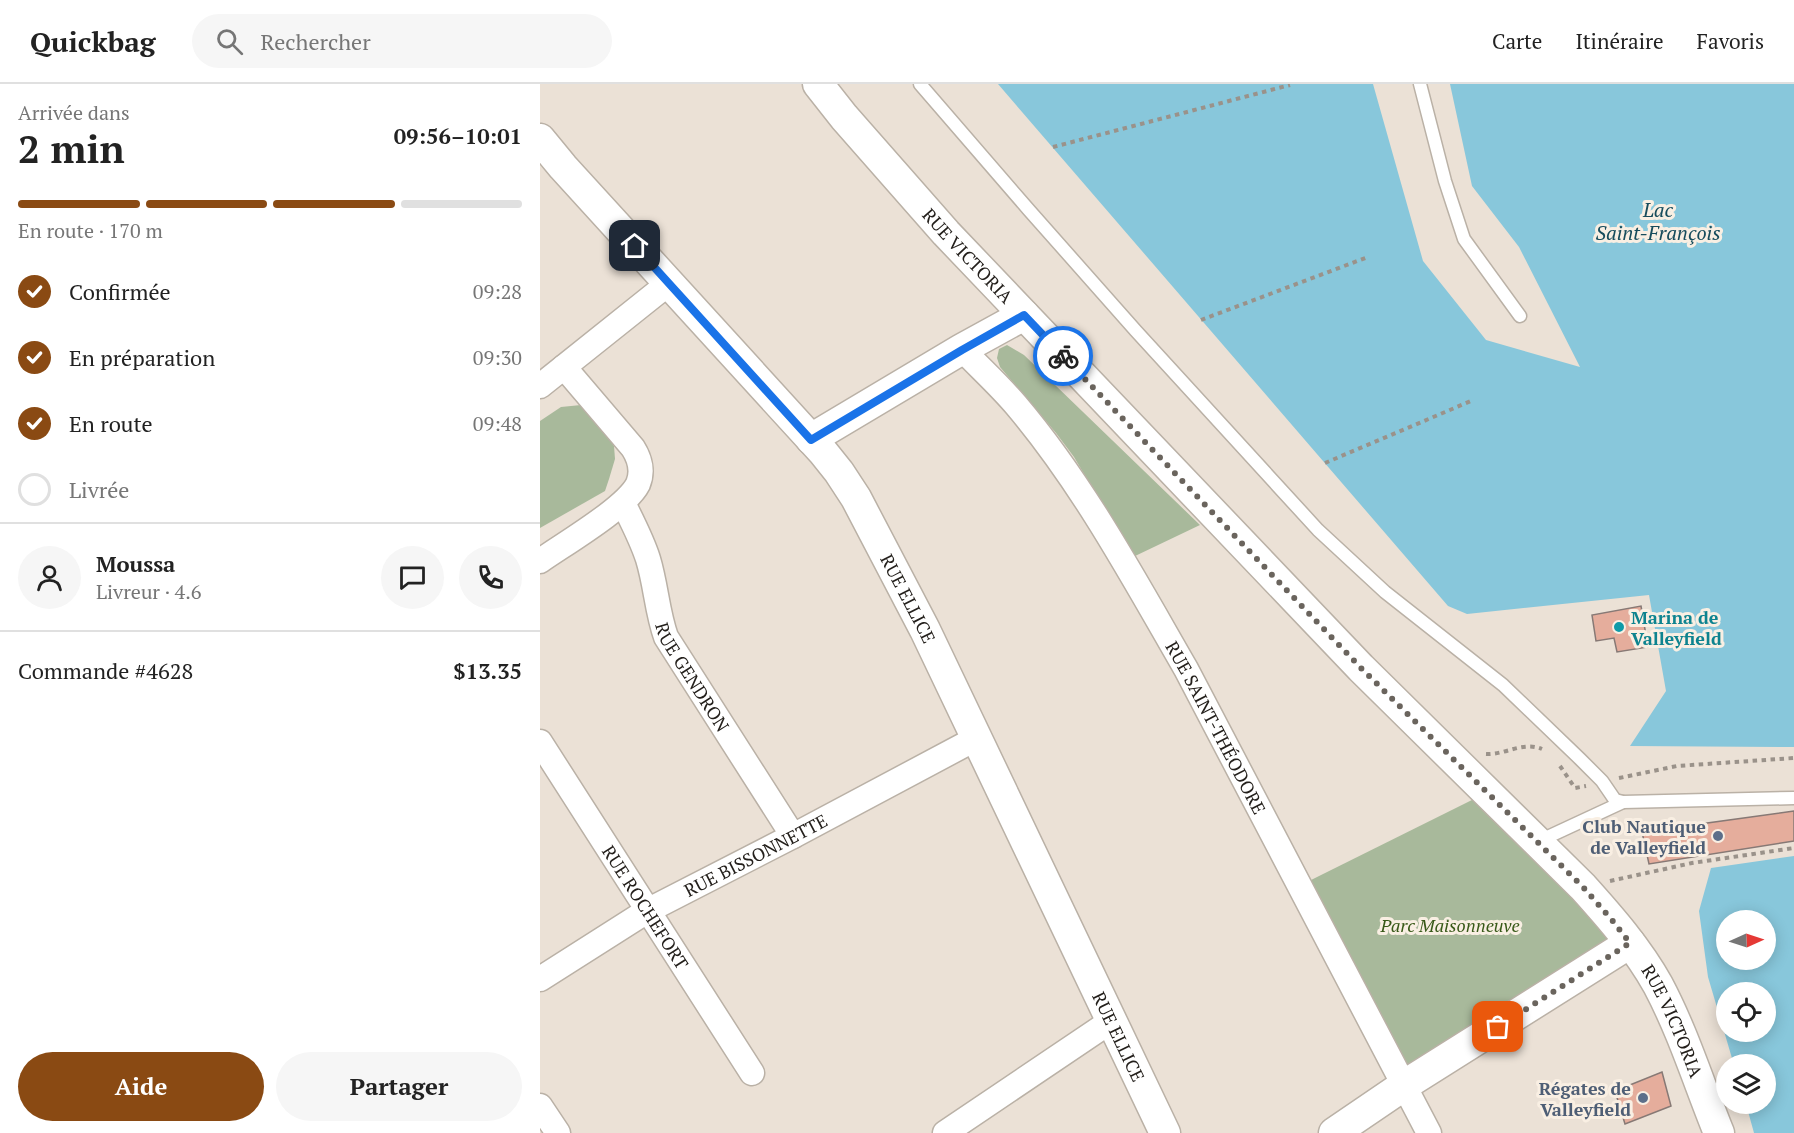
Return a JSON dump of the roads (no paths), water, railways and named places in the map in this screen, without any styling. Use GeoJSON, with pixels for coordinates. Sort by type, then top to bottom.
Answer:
{"type":"FeatureCollection","features":[{"type":"Feature","properties":{"kind":"street","name":"RUE VICTORIA"},"geometry":{"type":"LineString","coordinates":[[818,84],[946,233],[1361,668],[1583,887],[1612,920],[1658,985],[1719,1133]]}},
{"type":"Feature","properties":{"kind":"street","name":"RUE ELLICE"},"geometry":{"type":"LineString","coordinates":[[540,139],[811,440],[839,472],[856,498],[925,630],[1165,1133]]}},
{"type":"Feature","properties":{"kind":"street"},"geometry":{"type":"LineString","coordinates":[[540,386],[669,283]]}},
{"type":"Feature","properties":{"kind":"street"},"geometry":{"type":"LineString","coordinates":[[811,440],[1024,315]]}},
{"type":"Feature","properties":{"kind":"street","name":"RUE SAINT-THÉODORE"},"geometry":{"type":"LineString","coordinates":[[962,350],[1015,404],[1060,462],[1158,620],[1186,669],[1429,1133]]}},
{"type":"Feature","properties":{"kind":"street"},"geometry":{"type":"LineString","coordinates":[[540,561],[623,503],[638,483],[640,469],[639,458],[633,448],[564,367]]}},
{"type":"Feature","properties":{"kind":"street","name":"RUE GENDRON"},"geometry":{"type":"LineString","coordinates":[[623,503],[648,558],[660,621],[666,637],[793,836]]}},
{"type":"Feature","properties":{"kind":"street","name":"RUE BISSONNETTE"},"geometry":{"type":"LineString","coordinates":[[540,980],[647,911],[976,738]]}},
{"type":"Feature","properties":{"kind":"street","name":"RUE ROCHEFORT"},"geometry":{"type":"LineString","coordinates":[[540,742],[752,1072]]}},
{"type":"Feature","properties":{"kind":"street"},"geometry":{"type":"LineString","coordinates":[[1334,1133],[1403,1086],[1630,943]]}},
{"type":"Feature","properties":{"kind":"street"},"geometry":{"type":"LineString","coordinates":[[945,1133],[1111,1021]]}},
{"type":"Feature","properties":{"kind":"street"},"geometry":{"type":"LineString","coordinates":[[540,1106],[558,1133]]}},
{"type":"Feature","properties":{"kind":"lane"},"geometry":{"type":"LineString","coordinates":[[920,84],[1136,331],[1318,530],[1386,592],[1503,685],[1594,774],[1615,800],[1623,802],[1794,798]]}},
{"type":"Feature","properties":{"kind":"lane"},"geometry":{"type":"LineString","coordinates":[[1420,84],[1444,182],[1464,239],[1520,316]]}},
{"type":"Feature","properties":{"kind":"lane"},"geometry":{"type":"LineString","coordinates":[[1538,842],[1623,802]]}},
{"type":"Feature","properties":{"kind":"water","name":"Lac Saint-François"},"geometry":{"type":"Polygon","coordinates":[[[998,84],[1373,84],[1423,261],[1486,340],[1580,367],[1519,247],[1472,186],[1450,84],[1794,84],[1794,747],[1630,746],[1666,691],[1649,595],[1467,614],[1448,606],[998,84]]]}},
{"type":"Feature","properties":{"kind":"water"},"geometry":{"type":"Polygon","coordinates":[[[1794,856],[1794,1133],[1754,1133],[1749,1114],[1776,1114],[1776,1054],[1731,1054],[1727,1042],[1776,1042],[1776,982],[1716,982],[1716,1004],[1708,977],[1699,911],[1711,868],[1794,856]]]}},
{"type":"Feature","properties":{"kind":"place","name":"Marina de Valleyfield"},"geometry":{"type":"Point","coordinates":[1619,627]}},
{"type":"Feature","properties":{"kind":"place","name":"Club Nautique de Valleyfield"},"geometry":{"type":"Point","coordinates":[1718,836]}},
{"type":"Feature","properties":{"kind":"place","name":"Régates de Valleyfield"},"geometry":{"type":"Point","coordinates":[1643,1098]}},
{"type":"Feature","properties":{"kind":"park label","name":"Parc Maisonneuve"},"geometry":{"type":"Point","coordinates":[1450,925]}}]}
